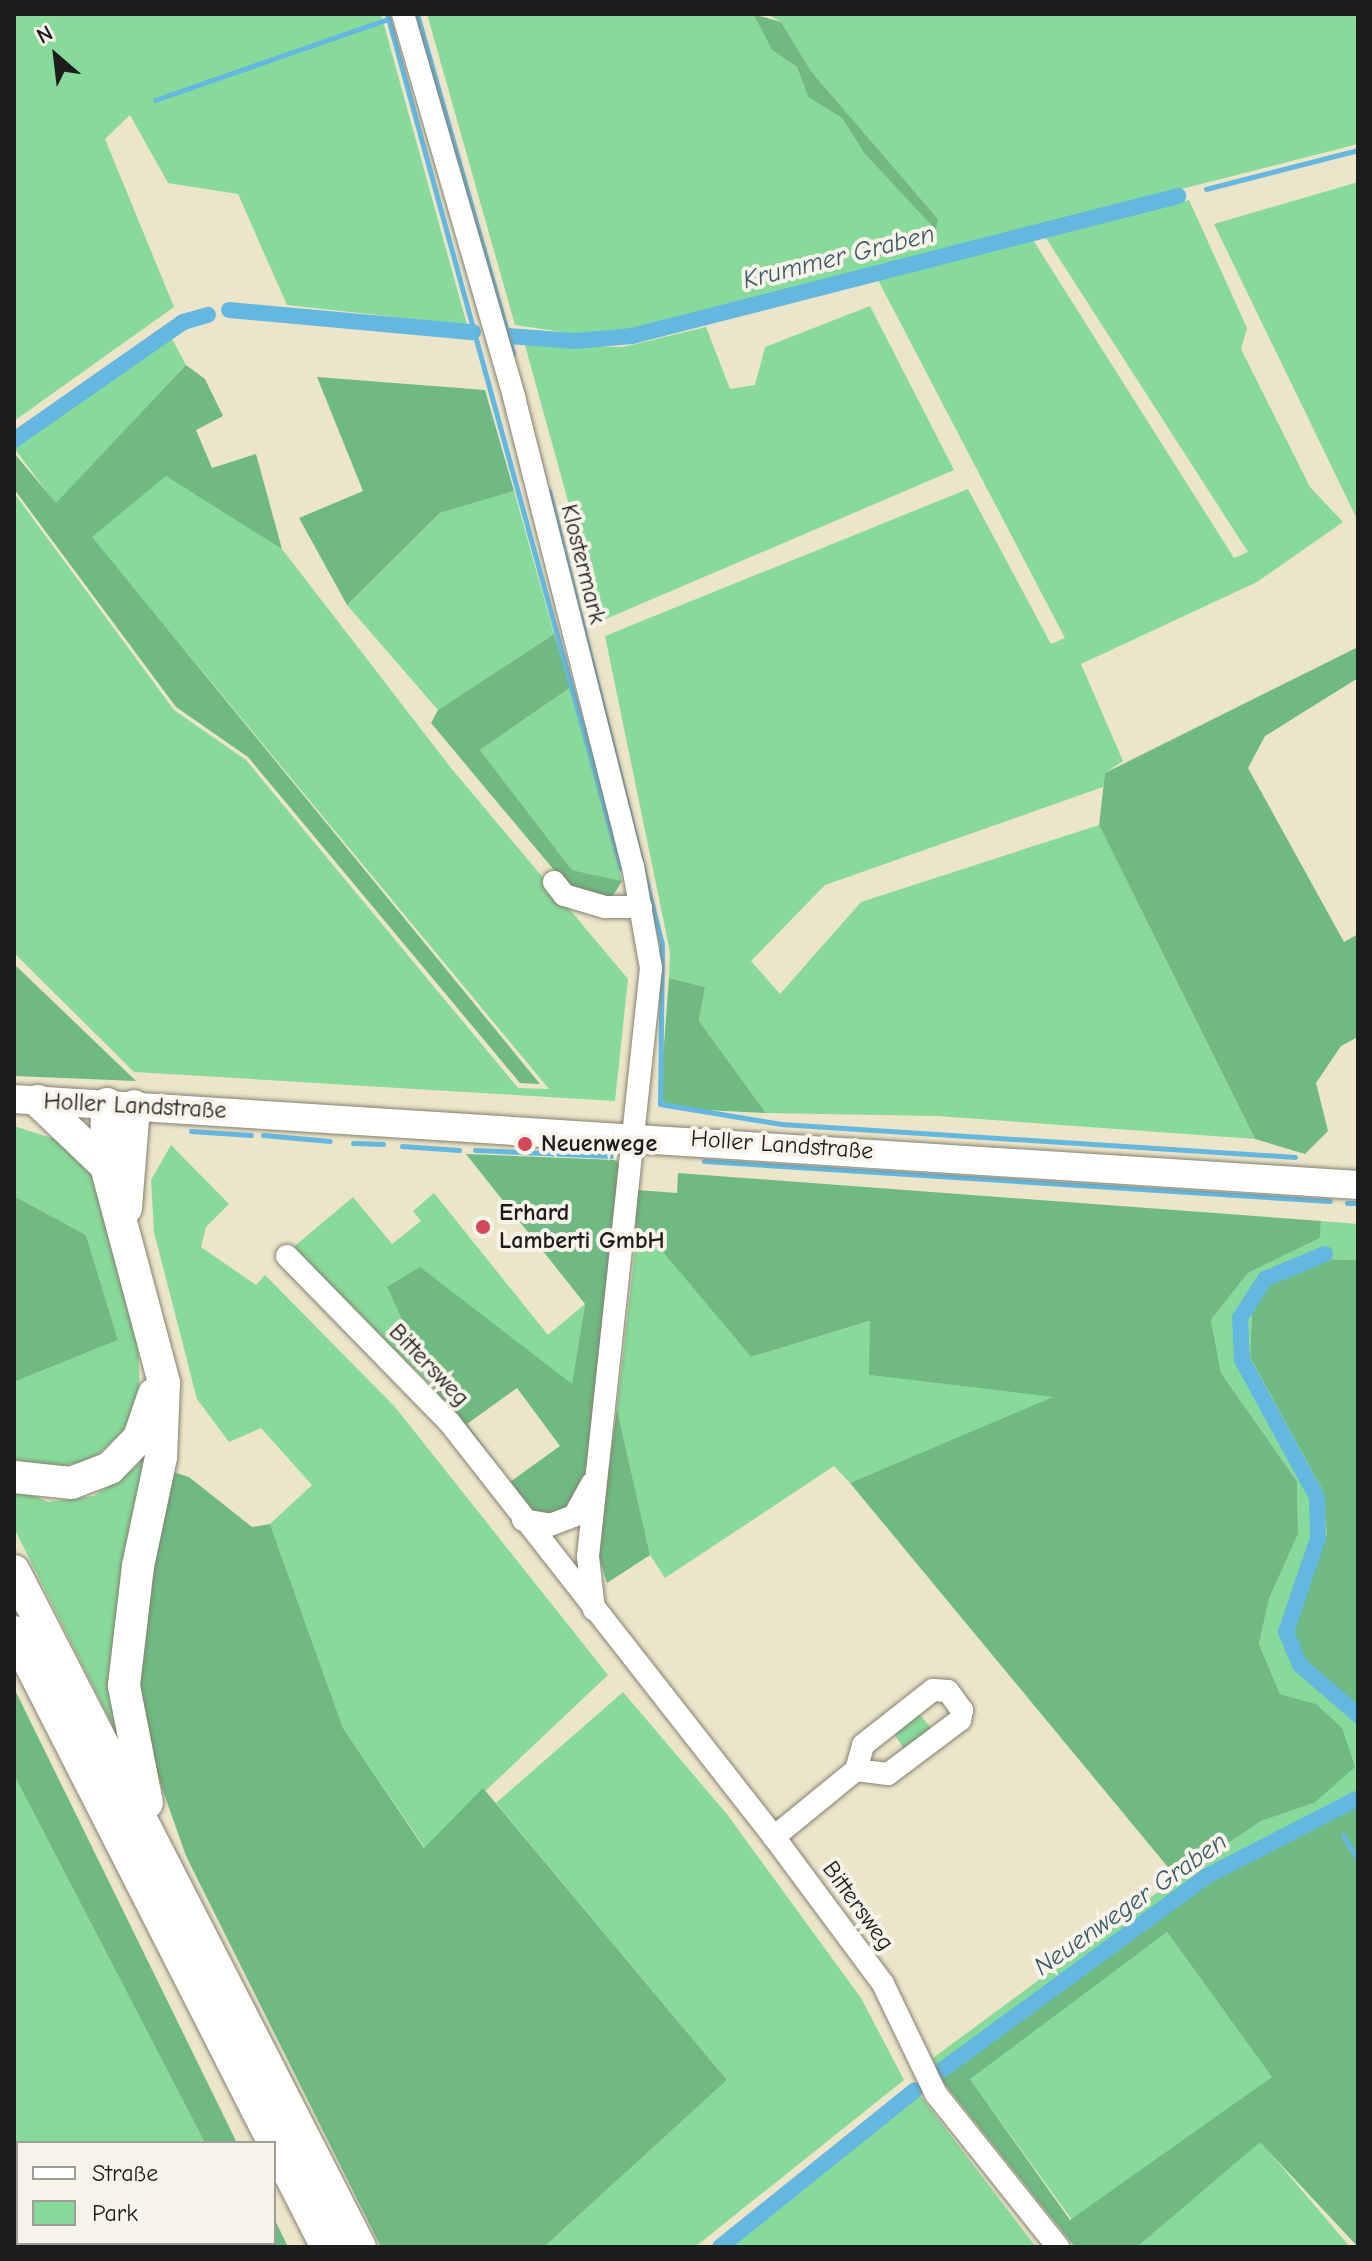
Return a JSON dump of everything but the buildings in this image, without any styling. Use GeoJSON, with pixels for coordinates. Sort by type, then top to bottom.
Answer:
{"type":"FeatureCollection","features":[{"type":"Feature","properties":{"kind":"highway"},"geometry":{"type":"LineString","coordinates":[[26,1100],[106,1166]]}},
{"type":"Feature","properties":{"kind":"highway"},"geometry":{"type":"LineString","coordinates":[[120,1105],[106,1166],[125,1223],[158,1359],[161,1457],[138,1566],[124,1686],[150,1831]]}},
{"type":"Feature","properties":{"kind":"highway"},"geometry":{"type":"LineString","coordinates":[[120,1105],[125,1223]]}},
{"type":"Feature","properties":{"kind":"highway"},"geometry":{"type":"LineString","coordinates":[[14,1477],[71,1483],[110,1468],[147,1422],[158,1359]]}},
{"type":"Feature","properties":{"kind":"highway"},"geometry":{"type":"LineString","coordinates":[[14,1571],[150,1831],[360,2247]]}},
{"type":"Feature","properties":{"kind":"highway"},"geometry":{"type":"LineString","coordinates":[[14,1632],[273,2141]]}},
{"type":"Feature","properties":{"kind":"highway"},"geometry":{"type":"LineString","coordinates":[[276,2147],[327,2247]]}},
{"type":"Feature","properties":{"kind":"main road","name":"Holler Landstraße"},"geometry":{"type":"LineString","coordinates":[[26,1100],[637,1136],[1358,1185]]}},
{"type":"Feature","properties":{"kind":"street","name":"Klostermark"},"geometry":{"type":"LineString","coordinates":[[403,14],[514,397],[641,907],[651,968],[637,1136]]}},
{"type":"Feature","properties":{"kind":"street"},"geometry":{"type":"LineString","coordinates":[[554,882],[564,895],[591,903],[641,907]]}},
{"type":"Feature","properties":{"kind":"street"},"geometry":{"type":"LineString","coordinates":[[594,1610],[588,1557],[637,1136]]}},
{"type":"Feature","properties":{"kind":"street","name":"Bittersweg"},"geometry":{"type":"LineString","coordinates":[[287,1256],[450,1423],[774,1837],[883,1984],[936,2094],[1058,2247]]}},
{"type":"Feature","properties":{"kind":"street"},"geometry":{"type":"LineString","coordinates":[[523,1520],[550,1525],[574,1516],[597,1476]]}},
{"type":"Feature","properties":{"kind":"street"},"geometry":{"type":"LineString","coordinates":[[774,1837],[856,1770],[863,1745],[933,1690],[948,1691],[962,1710],[960,1720],[888,1774],[856,1770]]}},
{"type":"Feature","properties":{"kind":"green space"},"geometry":{"type":"Polygon","coordinates":[[[14,14],[381,14],[467,325],[287,305],[238,194],[168,183],[130,115],[105,139],[174,307],[14,421],[14,14]]]}},
{"type":"Feature","properties":{"kind":"green space"},"geometry":{"type":"Polygon","coordinates":[[[427,14],[753,14],[772,50],[797,67],[808,97],[842,118],[864,153],[936,229],[938,219],[811,71],[781,22],[767,14],[1358,14],[1358,144],[619,332],[569,333],[515,325],[427,14]]]}},
{"type":"Feature","properties":{"kind":"green space"},"geometry":{"type":"Polygon","coordinates":[[[753,14],[781,22],[811,71],[938,219],[936,230],[864,153],[842,118],[808,97],[797,67],[772,50],[753,14]]]}},
{"type":"Feature","properties":{"kind":"green space"},"geometry":{"type":"Polygon","coordinates":[[[1358,182],[1358,521],[1214,224],[1358,182]]]}},
{"type":"Feature","properties":{"kind":"green space"},"geometry":{"type":"Polygon","coordinates":[[[1189,200],[1247,328],[1241,349],[1310,487],[1343,522],[1257,582],[1081,664],[1123,761],[1105,773],[1103,787],[825,885],[751,961],[780,994],[861,902],[1099,825],[1255,1139],[937,1116],[766,1113],[699,1021],[705,987],[669,978],[670,952],[605,636],[968,489],[1051,644],[1065,638],[878,280],[1033,240],[1234,558],[1248,552],[1046,238],[1189,200]]]}},
{"type":"Feature","properties":{"kind":"green space"},"geometry":{"type":"Polygon","coordinates":[[[870,306],[954,470],[601,621],[525,345],[623,347],[706,327],[730,389],[755,385],[765,347],[870,306]]]}},
{"type":"Feature","properties":{"kind":"green space"},"geometry":{"type":"Polygon","coordinates":[[[171,337],[186,365],[56,504],[14,448],[171,337]]]}},
{"type":"Feature","properties":{"kind":"green space"},"geometry":{"type":"Polygon","coordinates":[[[186,365],[205,379],[223,416],[196,430],[212,468],[256,454],[282,549],[166,476],[92,537],[540,1084],[520,1083],[248,757],[176,707],[14,489],[14,453],[56,503],[186,365]]]}},
{"type":"Feature","properties":{"kind":"green space"},"geometry":{"type":"Polygon","coordinates":[[[317,377],[485,390],[514,491],[440,513],[347,605],[299,518],[363,491],[317,377]]]}},
{"type":"Feature","properties":{"kind":"green space"},"geometry":{"type":"Polygon","coordinates":[[[166,475],[282,549],[451,768],[628,979],[615,1101],[134,1072],[14,953],[14,493],[174,710],[246,760],[518,1088],[549,1089],[91,537],[166,475]]]}},
{"type":"Feature","properties":{"kind":"green space"},"geometry":{"type":"Polygon","coordinates":[[[514,491],[554,634],[438,710],[347,605],[440,513],[514,491]]]}},
{"type":"Feature","properties":{"kind":"green space"},"geometry":{"type":"Polygon","coordinates":[[[554,634],[571,687],[480,750],[572,870],[622,881],[611,899],[569,888],[431,723],[438,710],[554,634]]]}},
{"type":"Feature","properties":{"kind":"green space"},"geometry":{"type":"Polygon","coordinates":[[[1358,647],[1358,678],[1265,736],[1248,768],[1344,942],[1358,934],[1358,1037],[1341,1046],[1316,1083],[1328,1131],[1305,1154],[1255,1139],[1099,825],[1105,773],[1358,647]]]}},
{"type":"Feature","properties":{"kind":"green space"},"geometry":{"type":"Polygon","coordinates":[[[571,687],[622,881],[572,870],[480,750],[571,687]]]}},
{"type":"Feature","properties":{"kind":"green space"},"geometry":{"type":"Polygon","coordinates":[[[14,964],[136,1081],[14,1076],[14,964]]]}},
{"type":"Feature","properties":{"kind":"green space"},"geometry":{"type":"Polygon","coordinates":[[[669,978],[705,987],[699,1021],[766,1113],[668,1108],[660,1097],[669,978]]]}},
{"type":"Feature","properties":{"kind":"green space"},"geometry":{"type":"Polygon","coordinates":[[[14,1126],[79,1147],[95,1167],[138,1332],[140,1397],[122,1433],[90,1461],[48,1468],[14,1459],[14,1382],[118,1340],[86,1235],[14,1196],[14,1126]]]}},
{"type":"Feature","properties":{"kind":"green space"},"geometry":{"type":"Polygon","coordinates":[[[171,1145],[229,1204],[206,1227],[201,1247],[256,1285],[265,1275],[395,1407],[608,1675],[425,1848],[343,1728],[270,1524],[312,1485],[261,1428],[229,1442],[197,1399],[154,1232],[151,1180],[171,1145]]]}},
{"type":"Feature","properties":{"kind":"green space"},"geometry":{"type":"Polygon","coordinates":[[[466,1154],[616,1160],[623,1168],[590,1459],[572,1507],[547,1518],[528,1515],[432,1386],[387,1287],[420,1267],[572,1384],[585,1304],[466,1154]],[[517,1388],[467,1424],[510,1482],[560,1446],[517,1388]]]}},
{"type":"Feature","properties":{"kind":"green space"},"geometry":{"type":"Polygon","coordinates":[[[678,1173],[1321,1221],[1320,1238],[1248,1273],[1211,1320],[1221,1373],[1297,1481],[1298,1534],[1269,1599],[1259,1644],[1280,1694],[1316,1704],[1342,1728],[1355,1767],[1314,1803],[1261,1821],[1177,1878],[850,1483],[1053,1397],[869,1375],[870,1321],[751,1357],[659,1247],[635,1250],[637,1190],[677,1193],[678,1173]]]}},
{"type":"Feature","properties":{"kind":"green space"},"geometry":{"type":"Polygon","coordinates":[[[434,1193],[548,1335],[585,1304],[572,1385],[387,1287],[432,1386],[290,1250],[353,1197],[392,1244],[421,1221],[413,1211],[434,1193]]]}},
{"type":"Feature","properties":{"kind":"green space"},"geometry":{"type":"Polygon","coordinates":[[[14,1196],[86,1235],[118,1340],[14,1382],[14,1196]]]}},
{"type":"Feature","properties":{"kind":"green space"},"geometry":{"type":"Polygon","coordinates":[[[1321,1221],[1358,1224],[1358,1260],[1324,1259],[1252,1311],[1250,1357],[1322,1489],[1327,1534],[1293,1628],[1358,1707],[1358,1804],[1212,1878],[940,2078],[933,2058],[1177,1878],[1261,1821],[1314,1803],[1315,1704],[1280,1694],[1259,1644],[1269,1599],[1298,1534],[1297,1481],[1221,1373],[1211,1320],[1248,1273],[1320,1238],[1321,1221]]]}},
{"type":"Feature","properties":{"kind":"green space"},"geometry":{"type":"Polygon","coordinates":[[[659,1246],[751,1357],[871,1321],[870,1375],[1055,1397],[850,1483],[834,1466],[665,1578],[650,1555],[617,1409],[635,1250],[659,1246]]]}},
{"type":"Feature","properties":{"kind":"green space"},"geometry":{"type":"Polygon","coordinates":[[[1324,1259],[1358,1260],[1358,1707],[1304,1662],[1293,1628],[1327,1534],[1322,1489],[1250,1357],[1252,1311],[1269,1282],[1324,1259]]]}},
{"type":"Feature","properties":{"kind":"green space"},"geometry":{"type":"Polygon","coordinates":[[[617,1409],[650,1555],[607,1583],[597,1551],[617,1409]]]}},
{"type":"Feature","properties":{"kind":"green space"},"geometry":{"type":"Polygon","coordinates":[[[156,1438],[114,1628],[122,1744],[14,1528],[14,1487],[48,1502],[94,1496],[135,1468],[156,1438]]]}},
{"type":"Feature","properties":{"kind":"green space"},"geometry":{"type":"Polygon","coordinates":[[[170,1471],[189,1477],[252,1527],[270,1524],[343,1728],[424,1848],[483,1788],[727,2080],[544,2247],[381,2247],[186,1856],[137,1717],[143,1611],[170,1471]]]}},
{"type":"Feature","properties":{"kind":"green space"},"geometry":{"type":"Polygon","coordinates":[[[14,1688],[236,2141],[204,2141],[14,1775],[14,1688]]]}},
{"type":"Feature","properties":{"kind":"green space"},"geometry":{"type":"Polygon","coordinates":[[[623,1692],[726,1813],[861,1998],[904,2080],[695,2247],[544,2247],[727,2080],[496,1803],[623,1692]]]}},
{"type":"Feature","properties":{"kind":"green space"},"geometry":{"type":"Polygon","coordinates":[[[919,1714],[934,1731],[906,1752],[893,1732],[919,1714]]]}},
{"type":"Feature","properties":{"kind":"green space"},"geometry":{"type":"Polygon","coordinates":[[[14,1775],[204,2141],[16,2141],[16,2245],[259,2247],[14,2247],[14,1775]]]}},
{"type":"Feature","properties":{"kind":"green space"},"geometry":{"type":"Polygon","coordinates":[[[1358,1804],[1358,2247],[1260,2142],[1137,2247],[1075,2247],[940,2078],[1212,1878],[1358,1804]],[[1167,1932],[970,2079],[1070,2220],[1272,2077],[1167,1932]]]}},
{"type":"Feature","properties":{"kind":"green space"},"geometry":{"type":"Polygon","coordinates":[[[1167,1932],[1272,2077],[1073,2221],[968,2077],[1167,1932]]]}},
{"type":"Feature","properties":{"kind":"green space"},"geometry":{"type":"Polygon","coordinates":[[[919,2094],[1036,2247],[732,2247],[919,2094]]]}},
{"type":"Feature","properties":{"kind":"green space"},"geometry":{"type":"Polygon","coordinates":[[[1260,2141],[1350,2247],[1137,2247],[1260,2141]]]}},
{"type":"Feature","properties":{"kind":"green space"},"geometry":{"type":"Polygon","coordinates":[[[276,2222],[288,2247],[259,2247],[276,2245],[276,2222]]]}},
{"type":"Feature","properties":{"kind":"waterway"},"geometry":{"type":"LineString","coordinates":[[387,14],[621,869]]}},
{"type":"Feature","properties":{"kind":"waterway"},"geometry":{"type":"LineString","coordinates":[[417,14],[513,354]]}},
{"type":"Feature","properties":{"kind":"waterway"},"geometry":{"type":"LineString","coordinates":[[155,100],[388,19]]}},
{"type":"Feature","properties":{"kind":"waterway","name":"Krummer Graben"},"geometry":{"type":"LineString","coordinates":[[1206,189],[1358,150]]}},
{"type":"Feature","properties":{"kind":"waterway","name":"Krummer Graben"},"geometry":{"type":"LineString","coordinates":[[508,336],[575,341],[632,336],[1178,196]]}},
{"type":"Feature","properties":{"kind":"waterway","name":"Krummer Graben"},"geometry":{"type":"LineString","coordinates":[[229,310],[473,332]]}},
{"type":"Feature","properties":{"kind":"waterway","name":"Krummer Graben"},"geometry":{"type":"LineString","coordinates":[[14,440],[183,322],[208,315]]}},
{"type":"Feature","properties":{"kind":"waterway"},"geometry":{"type":"LineString","coordinates":[[549,491],[662,944],[660,1104],[781,1124],[1295,1157]]}},
{"type":"Feature","properties":{"kind":"waterway"},"geometry":{"type":"LineString","coordinates":[[191,1131],[251,1135]]}},
{"type":"Feature","properties":{"kind":"waterway"},"geometry":{"type":"LineString","coordinates":[[263,1135],[330,1141]]}},
{"type":"Feature","properties":{"kind":"waterway"},"geometry":{"type":"LineString","coordinates":[[353,1143],[383,1144]]}},
{"type":"Feature","properties":{"kind":"waterway"},"geometry":{"type":"LineString","coordinates":[[402,1146],[459,1150]]}},
{"type":"Feature","properties":{"kind":"waterway"},"geometry":{"type":"LineString","coordinates":[[475,1150],[611,1156]]}},
{"type":"Feature","properties":{"kind":"waterway"},"geometry":{"type":"LineString","coordinates":[[704,1161],[1330,1201]]}},
{"type":"Feature","properties":{"kind":"waterway"},"geometry":{"type":"LineString","coordinates":[[1347,1203],[1358,1203]]}},
{"type":"Feature","properties":{"kind":"waterway","name":"Neuenweger Graben"},"geometry":{"type":"LineString","coordinates":[[1325,1254],[1265,1279],[1240,1318],[1242,1360],[1317,1497],[1318,1538],[1286,1632],[1300,1665],[1358,1715]]}},
{"type":"Feature","properties":{"kind":"waterway","name":"Neuenweger Graben"},"geometry":{"type":"LineString","coordinates":[[942,2070],[1207,1876],[1358,1798]]}},
{"type":"Feature","properties":{"kind":"waterway","name":"Neuenweger Graben"},"geometry":{"type":"LineString","coordinates":[[1343,1835],[1358,1860]]}},
{"type":"Feature","properties":{"kind":"waterway","name":"Neuenweger Graben"},"geometry":{"type":"LineString","coordinates":[[720,2247],[915,2090]]}},
{"type":"Feature","properties":{"kind":"place","name":"Neuenwege"},"geometry":{"type":"Point","coordinates":[525,1144]}},
{"type":"Feature","properties":{"kind":"place","name":"Erhard Lamberti GmbH"},"geometry":{"type":"Point","coordinates":[483,1227]}}]}
